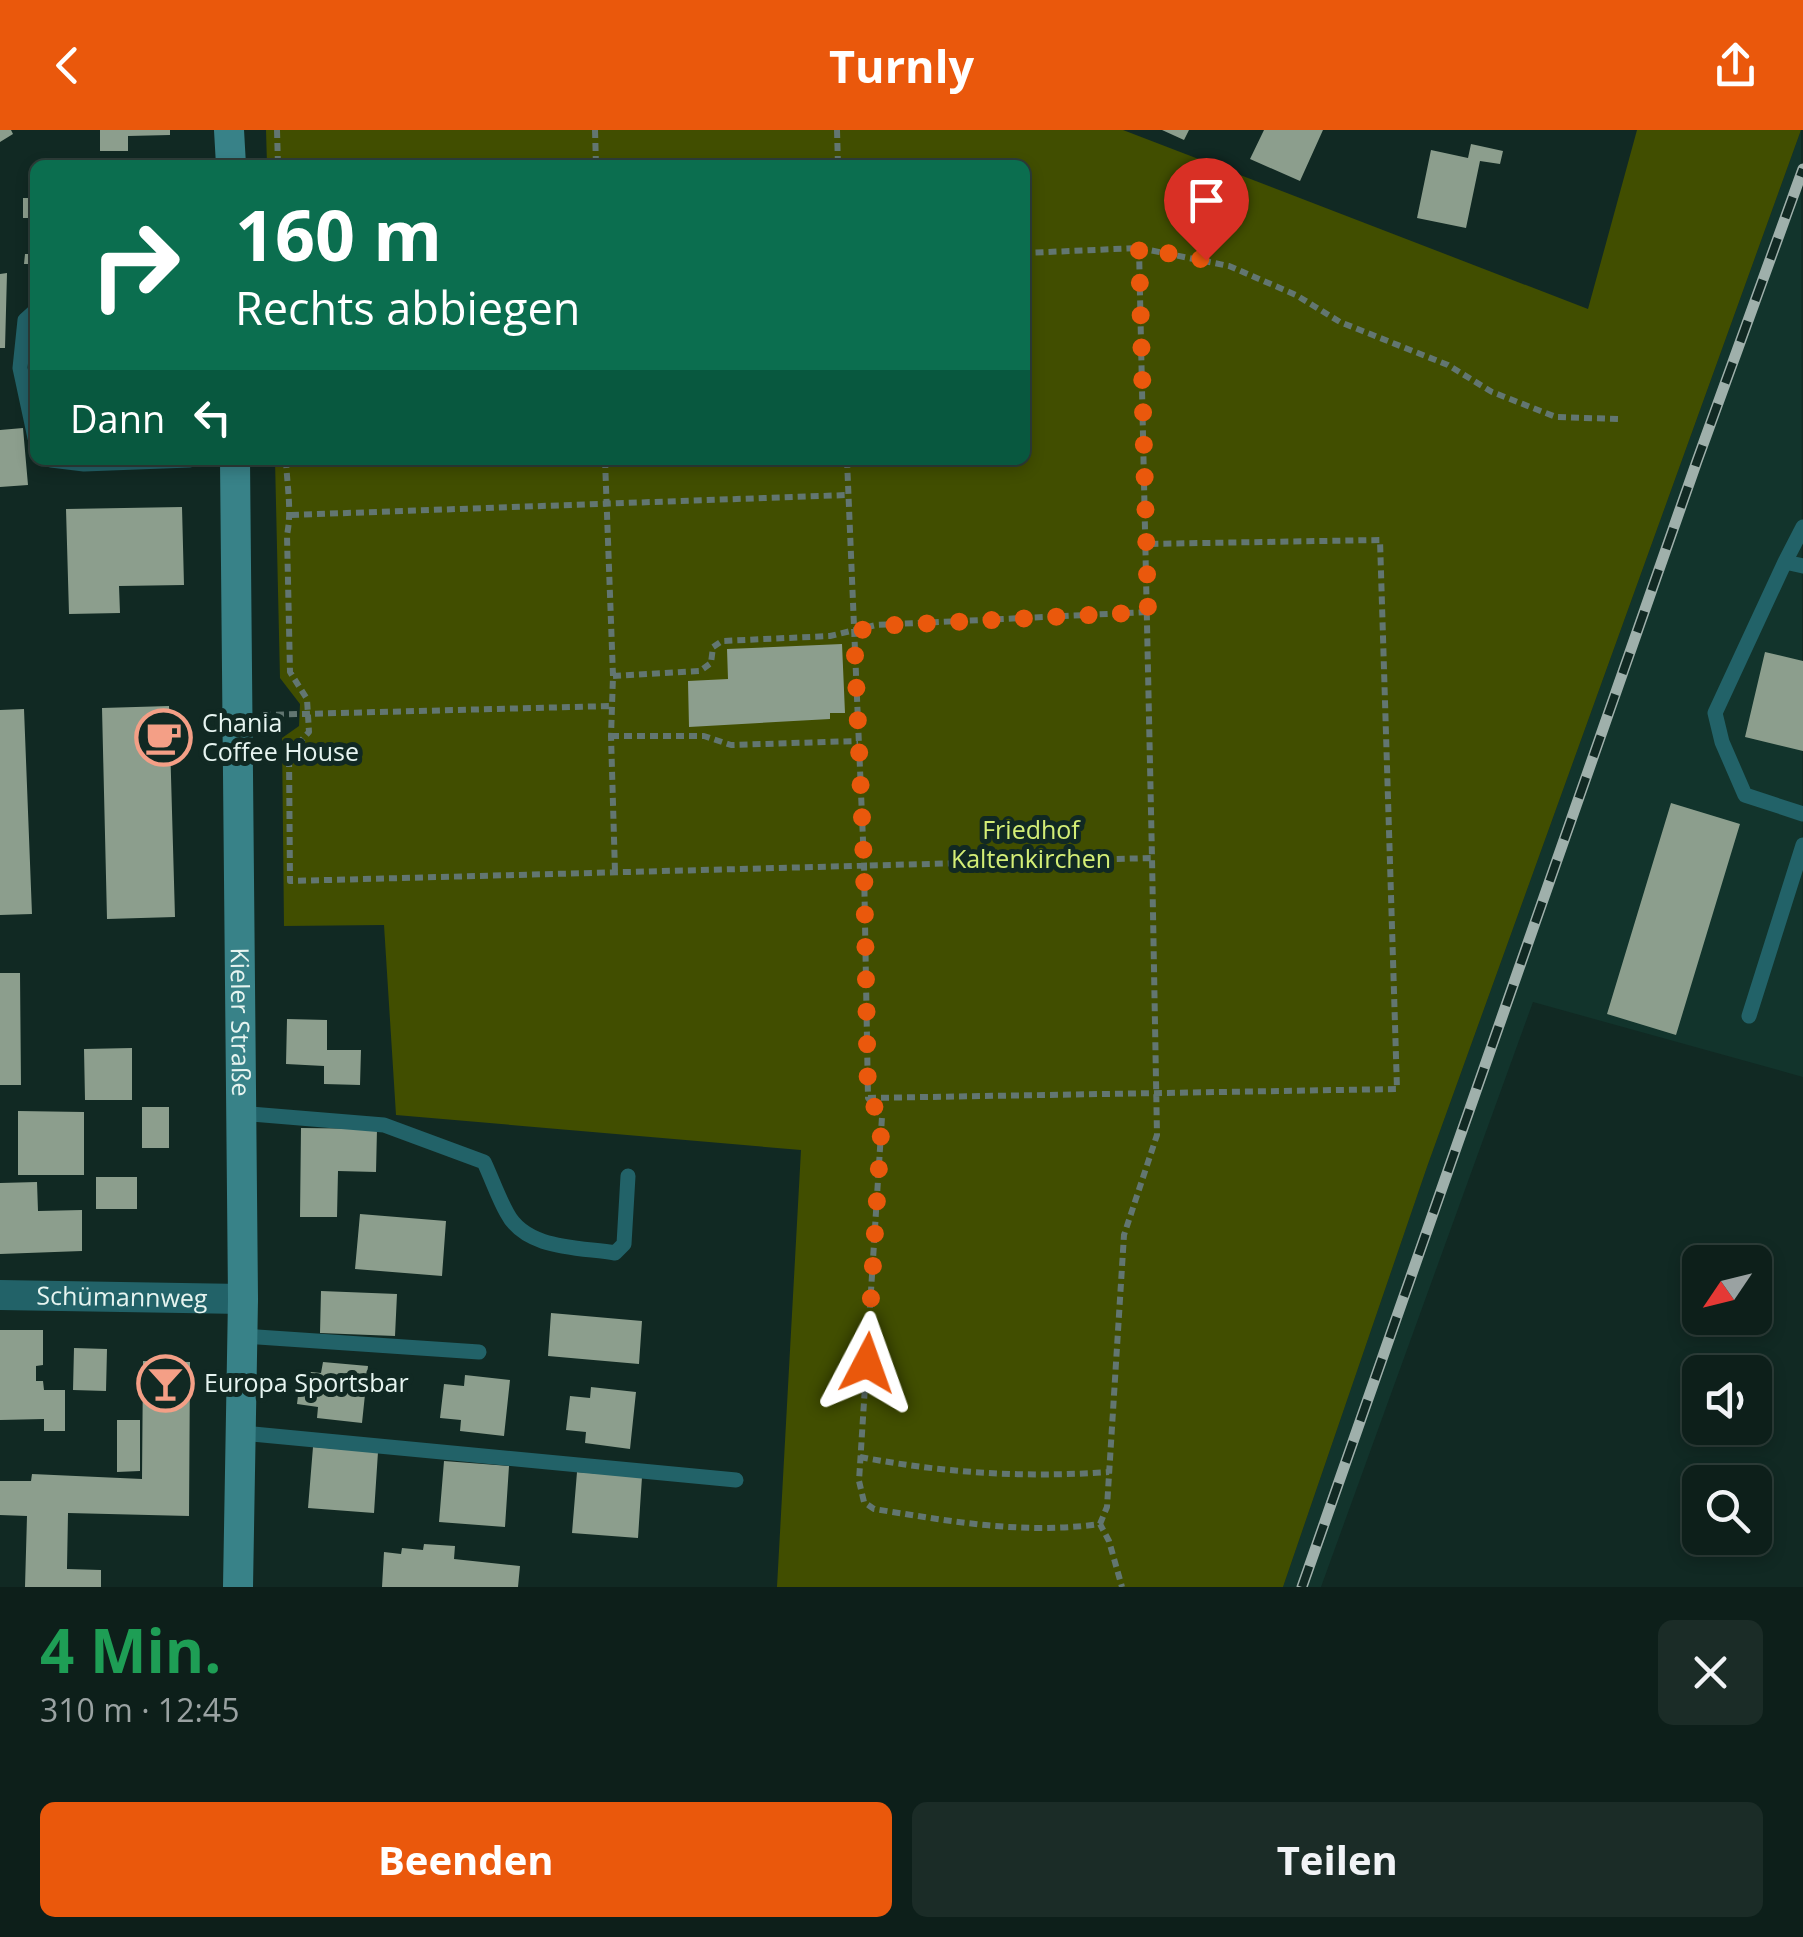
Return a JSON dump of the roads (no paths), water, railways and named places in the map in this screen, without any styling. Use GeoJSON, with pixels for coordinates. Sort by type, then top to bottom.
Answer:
{"type":"FeatureCollection","features":[{"type":"Feature","properties":{"kind":"main road"},"geometry":{"type":"LineString","coordinates":[[230,130],[230,160]]}},
{"type":"Feature","properties":{"kind":"main road","name":"Kieler Straße"},"geometry":{"type":"LineString","coordinates":[[235,465],[243,1299],[238,1587]]}},
{"type":"Feature","properties":{"kind":"street","name":"Schümannweg"},"geometry":{"type":"LineString","coordinates":[[0,1295],[243,1299]]}},
{"type":"Feature","properties":{"kind":"lane"},"geometry":{"type":"LineString","coordinates":[[30,316],[25,320],[20,368],[30,415]]}},
{"type":"Feature","properties":{"kind":"lane"},"geometry":{"type":"LineString","coordinates":[[1803,527],[1715,713],[1722,742],[1744,795],[1803,814]]}},
{"type":"Feature","properties":{"kind":"lane"},"geometry":{"type":"LineString","coordinates":[[1785,562],[1803,566]]}},
{"type":"Feature","properties":{"kind":"lane"},"geometry":{"type":"LineString","coordinates":[[1748,1016],[1803,845]]}},
{"type":"Feature","properties":{"kind":"lane"},"geometry":{"type":"LineString","coordinates":[[240,1114],[384,1125],[484,1162],[508,1216],[538,1241],[616,1253],[624,1244],[628,1176]]}},
{"type":"Feature","properties":{"kind":"lane"},"geometry":{"type":"LineString","coordinates":[[242,1336],[479,1352]]}},
{"type":"Feature","properties":{"kind":"lane"},"geometry":{"type":"LineString","coordinates":[[242,1434],[736,1480]]}},
{"type":"Feature","properties":{"kind":"railway"},"geometry":{"type":"LineString","coordinates":[[1302,1587],[1803,169]]}},
{"type":"Feature","properties":{"kind":"place","name":"Chania Coffee House"},"geometry":{"type":"Point","coordinates":[163,737]}},
{"type":"Feature","properties":{"kind":"place","name":"Europa Sportsbar"},"geometry":{"type":"Point","coordinates":[165,1383]}},
{"type":"Feature","properties":{"kind":"park label","name":"Friedhof Kaltenkirchen"},"geometry":{"type":"Point","coordinates":[1031,844]}}]}
